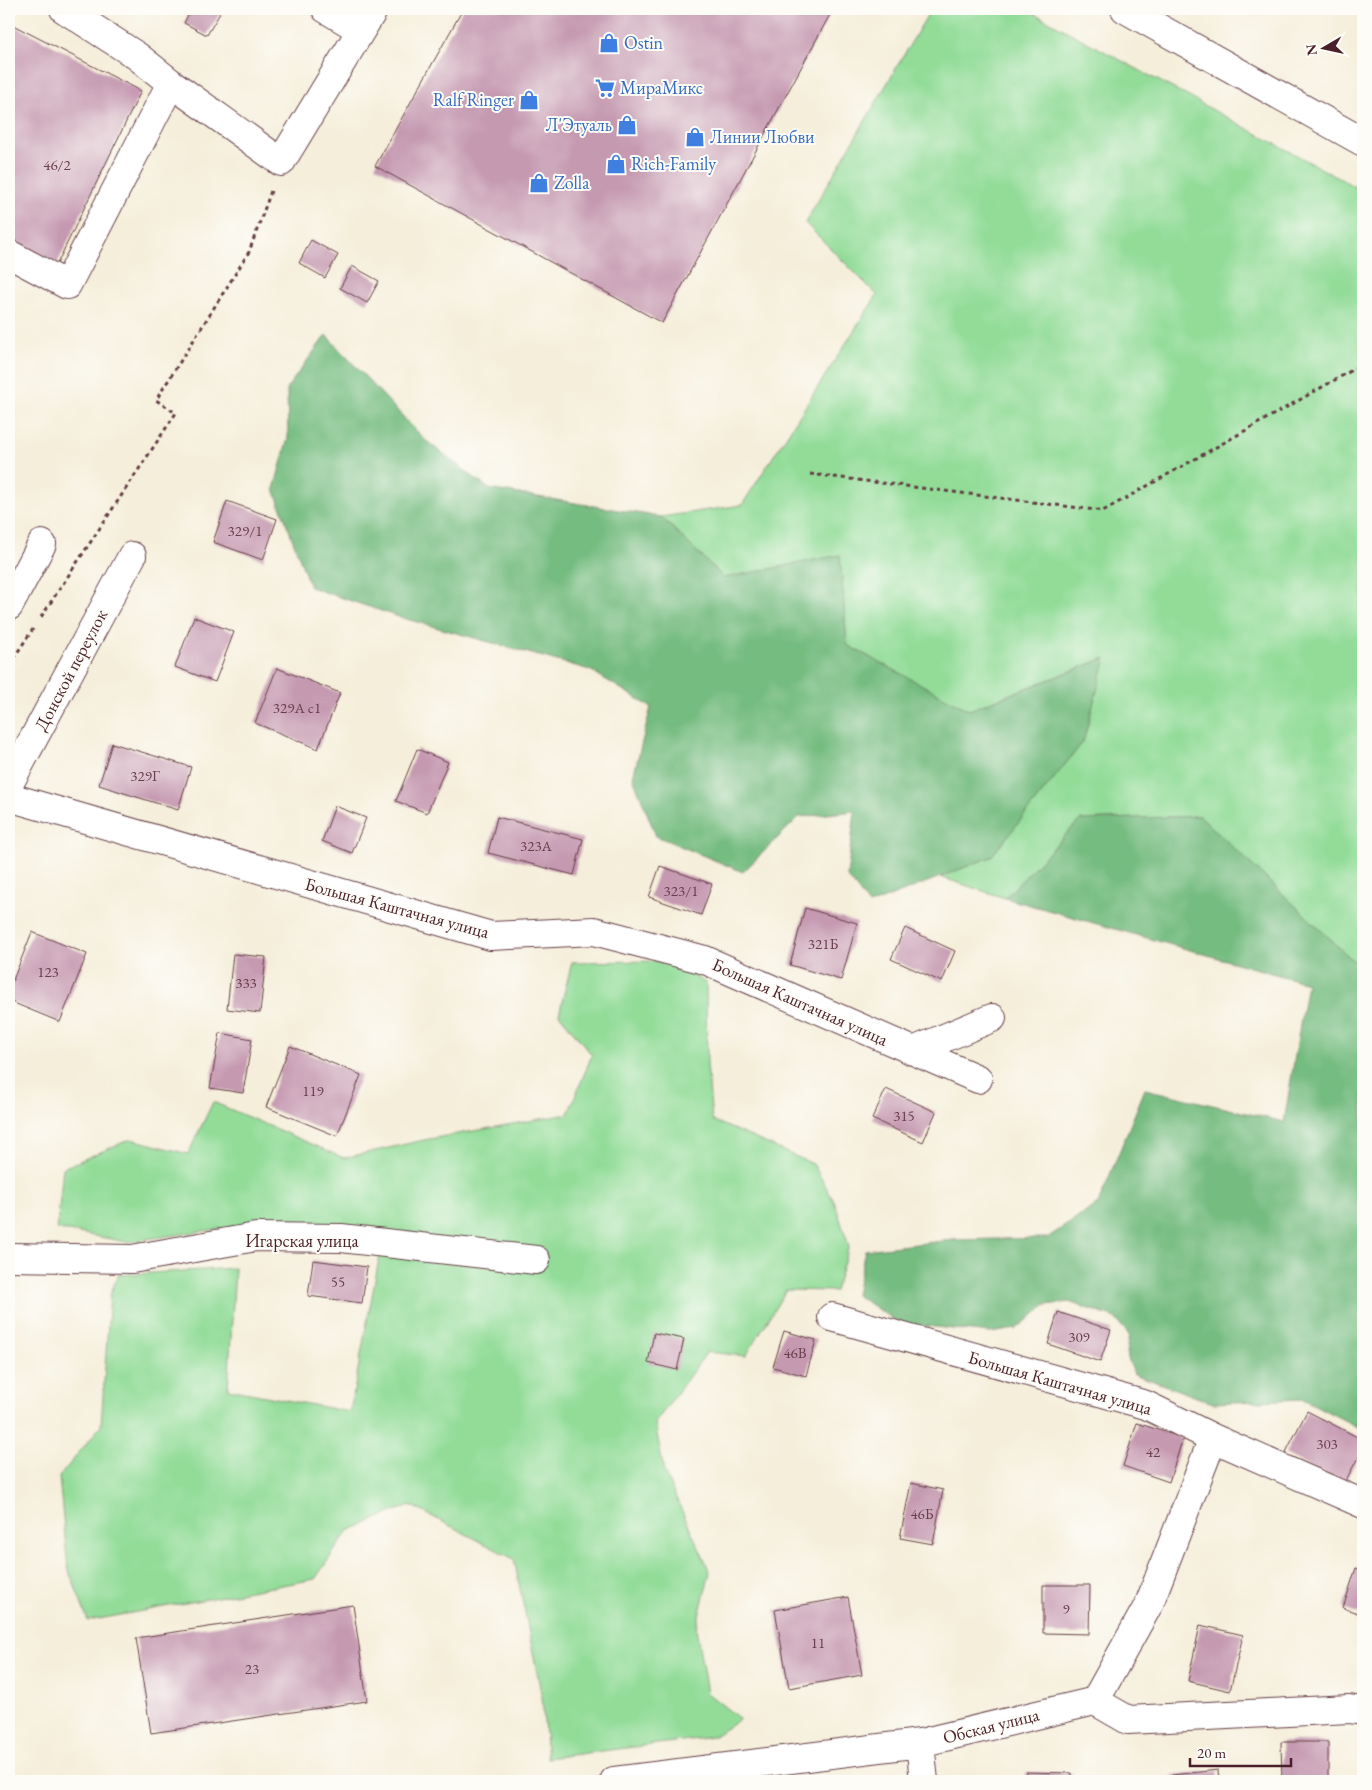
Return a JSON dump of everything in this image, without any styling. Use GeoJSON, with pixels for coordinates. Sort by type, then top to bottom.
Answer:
{"type":"FeatureCollection","features":[{"type":"Feature","properties":{"kind":"street"},"geometry":{"type":"LineString","coordinates":[[64,9],[137,56],[171,83],[281,162],[367,20],[326,9]]}},
{"type":"Feature","properties":{"kind":"street"},"geometry":{"type":"LineString","coordinates":[[1125,9],[1363,142]]}},
{"type":"Feature","properties":{"kind":"street"},"geometry":{"type":"LineString","coordinates":[[9,254],[67,284],[171,83]]}},
{"type":"Feature","properties":{"kind":"street"},"geometry":{"type":"LineString","coordinates":[[9,606],[42,544]]}},
{"type":"Feature","properties":{"kind":"street","name":"Донской переулок"},"geometry":{"type":"LineString","coordinates":[[9,784],[132,556]]}},
{"type":"Feature","properties":{"kind":"street","name":"Большая Каштачная улица"},"geometry":{"type":"LineString","coordinates":[[9,797],[491,936],[594,931],[705,960],[978,1079]]}},
{"type":"Feature","properties":{"kind":"street"},"geometry":{"type":"LineString","coordinates":[[913,1051],[992,1018]]}},
{"type":"Feature","properties":{"kind":"street","name":"Игарская улица"},"geometry":{"type":"LineString","coordinates":[[9,1257],[132,1259],[256,1237],[341,1238],[536,1260]]}},
{"type":"Feature","properties":{"kind":"street","name":"Большая Каштачная улица"},"geometry":{"type":"LineString","coordinates":[[832,1318],[1146,1405],[1212,1438],[1363,1504]]}},
{"type":"Feature","properties":{"kind":"street"},"geometry":{"type":"LineString","coordinates":[[1212,1438],[1149,1604],[1095,1701],[1128,1720],[1349,1709],[1363,1710]]}},
{"type":"Feature","properties":{"kind":"street","name":"Обская улица"},"geometry":{"type":"LineString","coordinates":[[614,1781],[920,1743],[1095,1701]]}},
{"type":"Feature","properties":{"kind":"street"},"geometry":{"type":"LineString","coordinates":[[920,1743],[924,1781]]}},
{"type":"Feature","properties":{"kind":"path"},"geometry":{"type":"LineString","coordinates":[[70,574],[176,413],[156,400],[248,252],[281,162]]}},
{"type":"Feature","properties":{"kind":"path"},"geometry":{"type":"LineString","coordinates":[[810,474],[1104,511],[1363,364]]}},
{"type":"Feature","properties":{"kind":"green space"},"geometry":{"type":"Polygon","coordinates":[[[931,9],[1026,9],[1363,191],[1363,970],[1200,816],[1080,820],[1005,898],[940,877],[991,857],[1083,742],[1105,658],[969,710],[847,645],[840,555],[724,578],[661,517],[742,505],[877,295],[805,223],[931,9]]]}},
{"type":"Feature","properties":{"kind":"green space"},"geometry":{"type":"Polygon","coordinates":[[[326,335],[425,440],[489,489],[661,517],[724,578],[840,555],[847,645],[969,710],[1106,658],[1083,742],[991,857],[869,905],[847,876],[855,811],[799,817],[743,872],[656,836],[633,777],[651,707],[590,670],[399,617],[310,587],[274,489],[288,438],[287,388],[326,335]]]}},
{"type":"Feature","properties":{"kind":"green space"},"geometry":{"type":"Polygon","coordinates":[[[1200,816],[1363,970],[1363,1430],[1303,1399],[1213,1403],[1134,1374],[1126,1353],[1129,1335],[1115,1318],[1069,1302],[1046,1305],[1016,1329],[990,1333],[899,1323],[856,1295],[865,1250],[952,1240],[1047,1238],[1098,1204],[1145,1089],[1284,1122],[1307,983],[1005,898],[1080,820],[1200,816]]]}},
{"type":"Feature","properties":{"kind":"green space"},"geometry":{"type":"Polygon","coordinates":[[[665,961],[706,983],[707,1063],[712,1120],[813,1164],[834,1201],[849,1246],[835,1291],[786,1290],[746,1356],[707,1352],[655,1423],[664,1472],[710,1572],[696,1628],[707,1693],[740,1719],[713,1737],[547,1758],[542,1697],[514,1559],[410,1505],[348,1531],[315,1579],[88,1621],[68,1568],[59,1477],[101,1426],[110,1295],[118,1275],[235,1268],[228,1389],[350,1412],[380,1254],[380,1233],[246,1225],[127,1242],[57,1229],[63,1168],[131,1139],[188,1154],[213,1102],[344,1158],[424,1140],[568,1114],[592,1055],[559,1014],[572,962],[665,961]]]}},
{"type":"Feature","properties":{"kind":"building"},"geometry":{"type":"Polygon","coordinates":[[[191,9],[213,9],[220,13],[207,35],[184,23],[191,9]]]}},
{"type":"Feature","properties":{"kind":"building","name":"МираМикс"},"geometry":{"type":"Polygon","coordinates":[[[463,9],[833,9],[662,323],[375,166],[463,9]]]}},
{"type":"Feature","properties":{"kind":"building"},"geometry":{"type":"Polygon","coordinates":[[[9,23],[141,91],[57,264],[9,238],[9,23]]]}},
{"type":"Feature","properties":{"kind":"building"},"geometry":{"type":"Polygon","coordinates":[[[311,240],[338,255],[325,278],[299,263],[311,240]]]}},
{"type":"Feature","properties":{"kind":"building"},"geometry":{"type":"Polygon","coordinates":[[[352,266],[379,281],[367,303],[340,288],[352,266]]]}},
{"type":"Feature","properties":{"kind":"building"},"geometry":{"type":"Polygon","coordinates":[[[227,501],[277,519],[263,560],[213,542],[227,501]]]}},
{"type":"Feature","properties":{"kind":"building"},"geometry":{"type":"Polygon","coordinates":[[[194,617],[234,632],[215,682],[175,667],[194,617]]]}},
{"type":"Feature","properties":{"kind":"building"},"geometry":{"type":"Polygon","coordinates":[[[277,668],[340,693],[318,749],[255,723],[277,668]]]}},
{"type":"Feature","properties":{"kind":"building"},"geometry":{"type":"Polygon","coordinates":[[[112,743],[191,767],[178,810],[99,785],[112,743]]]}},
{"type":"Feature","properties":{"kind":"building"},"geometry":{"type":"Polygon","coordinates":[[[417,749],[448,762],[427,813],[396,801],[417,749]]]}},
{"type":"Feature","properties":{"kind":"building"},"geometry":{"type":"Polygon","coordinates":[[[335,806],[366,818],[352,853],[322,841],[335,806]]]}},
{"type":"Feature","properties":{"kind":"building"},"geometry":{"type":"Polygon","coordinates":[[[497,817],[583,839],[574,875],[488,853],[497,817]]]}},
{"type":"Feature","properties":{"kind":"building"},"geometry":{"type":"Polygon","coordinates":[[[660,866],[712,884],[701,915],[649,897],[660,866]]]}},
{"type":"Feature","properties":{"kind":"building"},"geometry":{"type":"Polygon","coordinates":[[[805,908],[857,923],[841,980],[790,965],[805,908]]]}},
{"type":"Feature","properties":{"kind":"building"},"geometry":{"type":"Polygon","coordinates":[[[905,928],[955,951],[942,982],[891,959],[905,928]]]}},
{"type":"Feature","properties":{"kind":"building"},"geometry":{"type":"Polygon","coordinates":[[[32,932],[87,954],[60,1022],[9,1001],[9,990],[32,932]]]}},
{"type":"Feature","properties":{"kind":"building"},"geometry":{"type":"Polygon","coordinates":[[[233,954],[266,957],[260,1013],[227,1009],[233,954]]]}},
{"type":"Feature","properties":{"kind":"building"},"geometry":{"type":"Polygon","coordinates":[[[220,1033],[252,1039],[243,1093],[210,1088],[220,1033]]]}},
{"type":"Feature","properties":{"kind":"building"},"geometry":{"type":"Polygon","coordinates":[[[290,1046],[361,1075],[337,1136],[266,1107],[290,1046]]]}},
{"type":"Feature","properties":{"kind":"building"},"geometry":{"type":"Polygon","coordinates":[[[886,1089],[936,1112],[923,1142],[872,1119],[886,1089]]]}},
{"type":"Feature","properties":{"kind":"building"},"geometry":{"type":"Polygon","coordinates":[[[313,1260],[367,1267],[362,1303],[308,1296],[313,1260]]]}},
{"type":"Feature","properties":{"kind":"building"},"geometry":{"type":"Polygon","coordinates":[[[1058,1312],[1111,1330],[1100,1362],[1048,1344],[1058,1312]]]}},
{"type":"Feature","properties":{"kind":"building"},"geometry":{"type":"Polygon","coordinates":[[[784,1331],[816,1340],[806,1376],[773,1367],[784,1331]]]}},
{"type":"Feature","properties":{"kind":"building"},"geometry":{"type":"Polygon","coordinates":[[[654,1333],[684,1339],[677,1370],[648,1363],[654,1333]]]}},
{"type":"Feature","properties":{"kind":"building"},"geometry":{"type":"Polygon","coordinates":[[[1307,1411],[1363,1440],[1363,1448],[1344,1484],[1285,1454],[1307,1411]]]}},
{"type":"Feature","properties":{"kind":"building"},"geometry":{"type":"Polygon","coordinates":[[[1137,1423],[1183,1438],[1169,1482],[1123,1466],[1137,1423]]]}},
{"type":"Feature","properties":{"kind":"building"},"geometry":{"type":"Polygon","coordinates":[[[911,1483],[943,1490],[933,1544],[900,1538],[911,1483]]]}},
{"type":"Feature","properties":{"kind":"building"},"geometry":{"type":"Polygon","coordinates":[[[1356,1568],[1363,1571],[1363,1615],[1343,1608],[1356,1568]]]}},
{"type":"Feature","properties":{"kind":"building"},"geometry":{"type":"Polygon","coordinates":[[[1043,1585],[1090,1585],[1089,1634],[1043,1633],[1043,1585]]]}},
{"type":"Feature","properties":{"kind":"building"},"geometry":{"type":"Polygon","coordinates":[[[848,1597],[862,1675],[789,1688],[775,1610],[848,1597]]]}},
{"type":"Feature","properties":{"kind":"building"},"geometry":{"type":"Polygon","coordinates":[[[353,1605],[367,1701],[151,1733],[136,1638],[353,1605]]]}},
{"type":"Feature","properties":{"kind":"building"},"geometry":{"type":"Polygon","coordinates":[[[1200,1625],[1243,1635],[1230,1691],[1188,1681],[1200,1625]]]}},
{"type":"Feature","properties":{"kind":"building"},"geometry":{"type":"Polygon","coordinates":[[[1281,1742],[1328,1742],[1328,1781],[1282,1781],[1281,1742]]]}},
{"type":"Feature","properties":{"kind":"building"},"geometry":{"type":"Polygon","coordinates":[[[1218,1770],[1219,1781],[1173,1781],[1172,1775],[1218,1770]]]}},
{"type":"Feature","properties":{"kind":"building"},"geometry":{"type":"Polygon","coordinates":[[[1026,1772],[1072,1773],[1072,1781],[1026,1781],[1026,1772]]]}},
{"type":"Feature","properties":{"kind":"place","name":"Ostin"},"geometry":{"type":"Point","coordinates":[609,43]}},
{"type":"Feature","properties":{"kind":"place","name":"МираМикс"},"geometry":{"type":"Point","coordinates":[605,88]}},
{"type":"Feature","properties":{"kind":"place","name":"Ralf Ringer"},"geometry":{"type":"Point","coordinates":[529,100]}},
{"type":"Feature","properties":{"kind":"place","name":"Л'Этуаль"},"geometry":{"type":"Point","coordinates":[627,125]}},
{"type":"Feature","properties":{"kind":"place","name":"Линии Любви"},"geometry":{"type":"Point","coordinates":[695,137]}},
{"type":"Feature","properties":{"kind":"place","name":"Rich-Family"},"geometry":{"type":"Point","coordinates":[616,164]}},
{"type":"Feature","properties":{"kind":"place","name":"Zolla"},"geometry":{"type":"Point","coordinates":[539,183]}}]}
